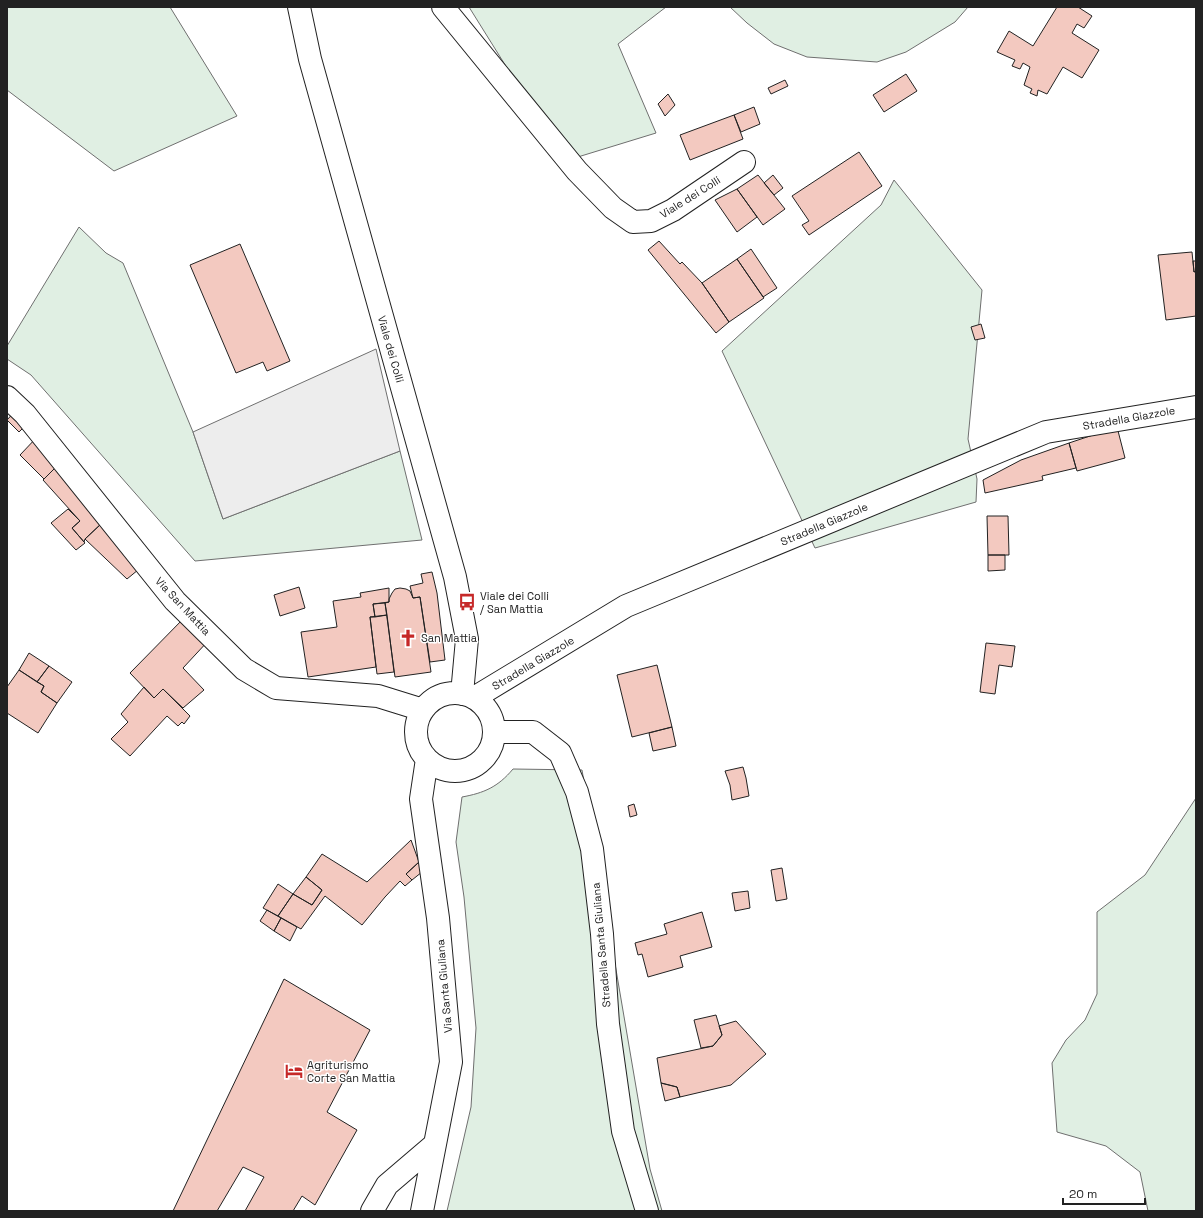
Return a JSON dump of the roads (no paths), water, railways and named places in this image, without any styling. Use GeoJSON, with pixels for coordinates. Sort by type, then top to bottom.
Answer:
{"type":"FeatureCollection","features":[{"type":"Feature","properties":{"kind":"street","name":"Viale dei Colli"},"geometry":{"type":"LineString","coordinates":[[299,7],[312,66],[455,577],[467,639],[468,696]]}},
{"type":"Feature","properties":{"kind":"street","name":"Viale dei Colli"},"geometry":{"type":"LineString","coordinates":[[443,7],[577,171],[613,208],[633,222],[650,221],[673,210],[744,162]]}},
{"type":"Feature","properties":{"kind":"street","name":"Via San Mattia"},"geometry":{"type":"LineString","coordinates":[[7,397],[25,414],[175,601],[244,669],[276,688],[378,696],[423,710]]}},
{"type":"Feature","properties":{"kind":"street","name":"Stradella Giazzole"},"geometry":{"type":"LineString","coordinates":[[468,696],[626,606],[1046,432],[1196,407]]}},
{"type":"Feature","properties":{"kind":"street"},"geometry":{"type":"LineString","coordinates":[[446,694],[468,696],[484,706],[492,718],[494,732],[490,749],[479,764],[466,770],[453,771],[436,766],[427,759],[419,746],[416,734],[418,722],[423,710],[433,701],[446,694]]}},
{"type":"Feature","properties":{"kind":"street","name":"Stradella Santa Giuliana"},"geometry":{"type":"LineString","coordinates":[[494,732],[533,732],[560,753],[577,792],[592,849],[602,934],[608,1024],[623,1131],[647,1211]]}},
{"type":"Feature","properties":{"kind":"street","name":"Via Santa Giuliana"},"geometry":{"type":"LineString","coordinates":[[422,1211],[451,1062],[438,918],[421,799],[427,759]]}},
{"type":"Feature","properties":{"kind":"street"},"geometry":{"type":"LineString","coordinates":[[372,1211],[387,1185],[435,1144]]}},
{"type":"Feature","properties":{"kind":"place","name":"Viale dei Colli / San Mattia"},"geometry":{"type":"Point","coordinates":[467,602]}},
{"type":"Feature","properties":{"kind":"place","name":"San Mattia"},"geometry":{"type":"Point","coordinates":[408,638]}},
{"type":"Feature","properties":{"kind":"place","name":"Agriturismo Corte San Mattia"},"geometry":{"type":"Point","coordinates":[294,1071]}}]}
